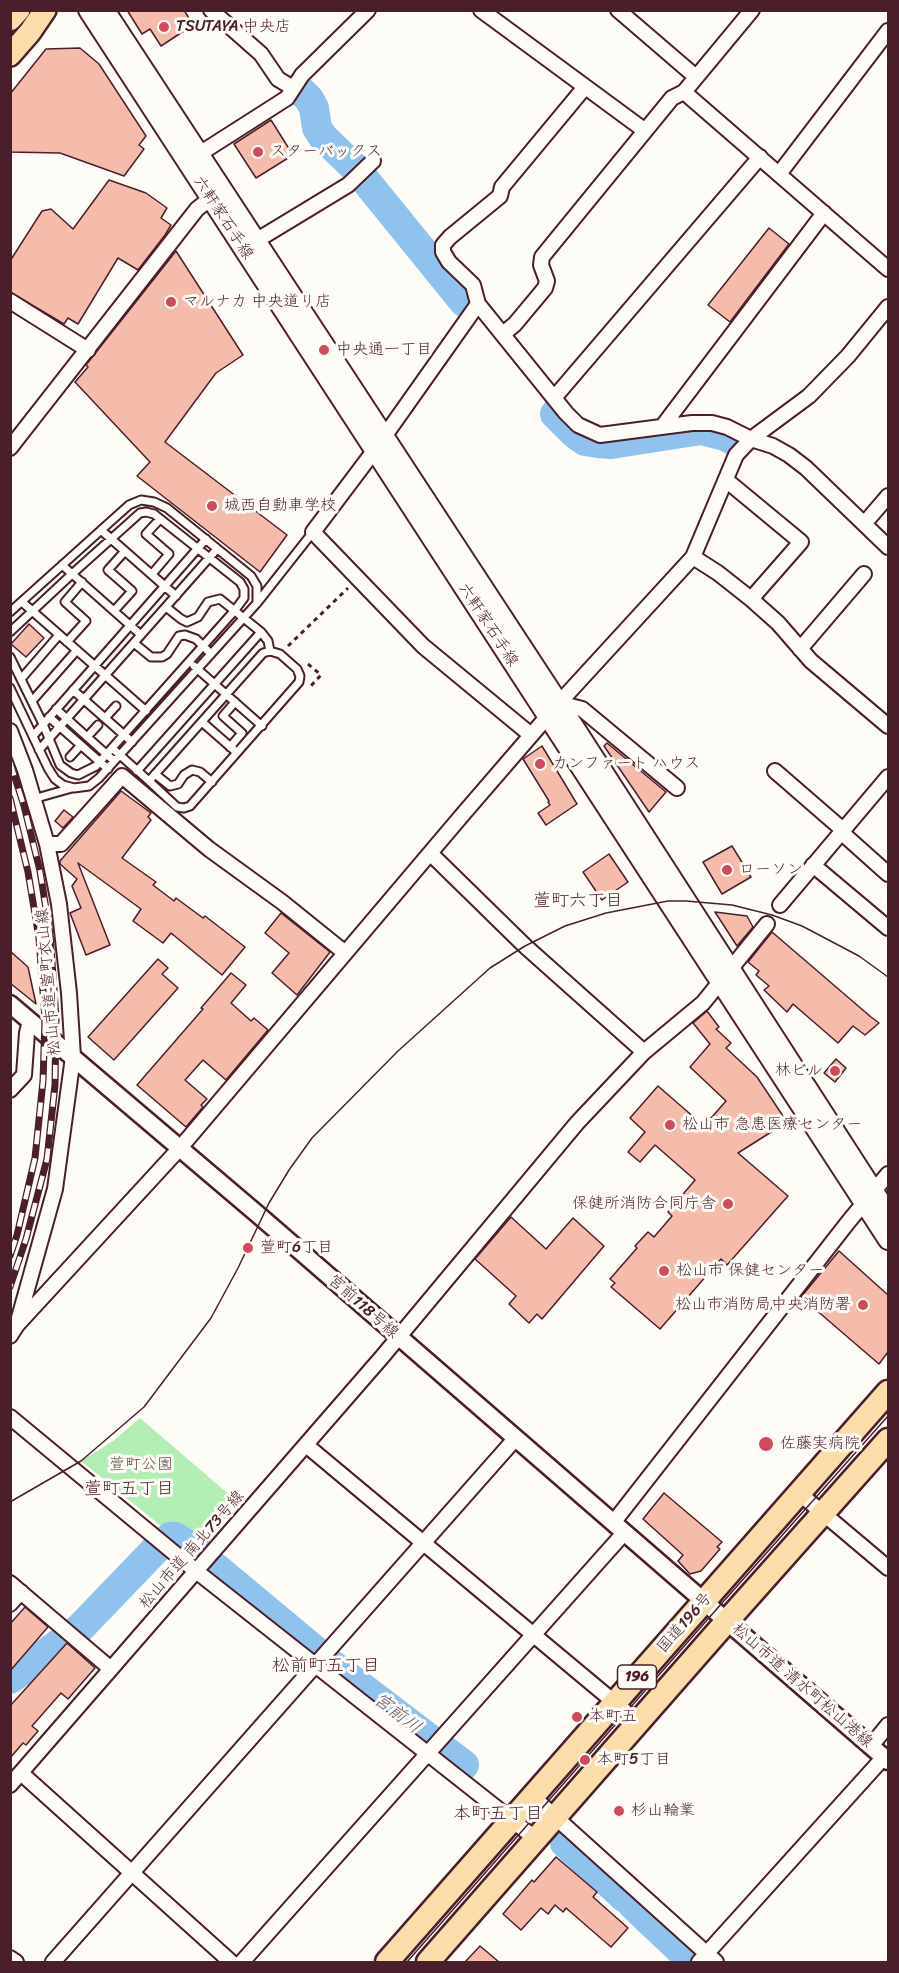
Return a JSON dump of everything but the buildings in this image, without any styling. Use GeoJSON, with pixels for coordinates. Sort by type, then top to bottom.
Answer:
{"type":"FeatureCollection","features":[{"type":"Feature","properties":{"kind":"highway","name":"国道196号"},"geometry":{"type":"LineString","coordinates":[[428,1962],[638,1722],[799,1493],[888,1392]]}},
{"type":"Feature","properties":{"kind":"highway","name":"国道196号"},"geometry":{"type":"LineString","coordinates":[[387,1962],[615,1702],[824,1515],[888,1440]]}},
{"type":"Feature","properties":{"kind":"main road"},"geometry":{"type":"LineString","coordinates":[[10,20],[19,10]]}},
{"type":"Feature","properties":{"kind":"main road"},"geometry":{"type":"LineString","coordinates":[[10,55],[45,10]]}},
{"type":"Feature","properties":{"kind":"main road","name":"六軒家石手線"},"geometry":{"type":"LineString","coordinates":[[88,10],[192,158],[379,443],[559,703],[726,976],[869,1198],[888,1240]]}},
{"type":"Feature","properties":{"kind":"main road","name":"六軒家石手線"},"geometry":{"type":"LineString","coordinates":[[105,10],[192,158]]}},
{"type":"Feature","properties":{"kind":"main road","name":"六軒家石手線"},"geometry":{"type":"LineString","coordinates":[[379,443],[547,717],[726,976]]}},
{"type":"Feature","properties":{"kind":"main road","name":"六軒家石手線"},"geometry":{"type":"LineString","coordinates":[[869,1198],[888,1213]]}},
{"type":"Feature","properties":{"kind":"street"},"geometry":{"type":"LineString","coordinates":[[211,10],[261,54],[279,79],[294,88]]}},
{"type":"Feature","properties":{"kind":"street"},"geometry":{"type":"LineString","coordinates":[[192,158],[287,98],[302,75],[368,10]]}},
{"type":"Feature","properties":{"kind":"street"},"geometry":{"type":"LineString","coordinates":[[481,10],[644,130]]}},
{"type":"Feature","properties":{"kind":"street"},"geometry":{"type":"LineString","coordinates":[[503,334],[515,324],[545,288],[547,281],[541,265],[542,257],[644,130],[672,98],[684,92],[752,10]]}},
{"type":"Feature","properties":{"kind":"street"},"geometry":{"type":"LineString","coordinates":[[623,12],[696,77]]}},
{"type":"Feature","properties":{"kind":"street"},"geometry":{"type":"LineString","coordinates":[[779,174],[888,31]]}},
{"type":"Feature","properties":{"kind":"street"},"geometry":{"type":"LineString","coordinates":[[585,87],[502,187],[500,196],[443,245],[443,252],[449,262],[473,285],[478,304],[578,425],[600,435],[692,423],[712,423],[727,427],[789,455],[806,468],[888,547]]}},
{"type":"Feature","properties":{"kind":"street"},"geometry":{"type":"LineString","coordinates":[[684,92],[888,269]]}},
{"type":"Feature","properties":{"kind":"street"},"geometry":{"type":"LineString","coordinates":[[554,398],[760,157]]}},
{"type":"Feature","properties":{"kind":"street"},"geometry":{"type":"LineString","coordinates":[[249,245],[348,185],[373,161]]}},
{"type":"Feature","properties":{"kind":"street"},"geometry":{"type":"LineString","coordinates":[[10,448],[197,208],[216,194]]}},
{"type":"Feature","properties":{"kind":"street"},"geometry":{"type":"LineString","coordinates":[[662,427],[824,213]]}},
{"type":"Feature","properties":{"kind":"street"},"geometry":{"type":"LineString","coordinates":[[10,301],[88,350]]}},
{"type":"Feature","properties":{"kind":"street"},"geometry":{"type":"LineString","coordinates":[[478,304],[314,532],[423,645],[531,735]]}},
{"type":"Feature","properties":{"kind":"street"},"geometry":{"type":"LineString","coordinates":[[14,1331],[180,1148],[344,952],[559,703],[693,557],[736,455],[751,439],[809,396],[848,356],[888,307]]}},
{"type":"Feature","properties":{"kind":"street"},"geometry":{"type":"LineString","coordinates":[[726,480],[801,542],[752,599]]}},
{"type":"Feature","properties":{"kind":"street"},"geometry":{"type":"LineString","coordinates":[[864,524],[888,496]]}},
{"type":"Feature","properties":{"kind":"street"},"geometry":{"type":"LineString","coordinates":[[693,557],[752,599],[778,623],[811,661],[888,726]]}},
{"type":"Feature","properties":{"kind":"street"},"geometry":{"type":"LineString","coordinates":[[800,649],[864,574]]}},
{"type":"Feature","properties":{"kind":"street"},"geometry":{"type":"LineString","coordinates":[[559,703],[582,709],[677,788]]}},
{"type":"Feature","properties":{"kind":"street","name":"松山市道 萱町衣山線"},"geometry":{"type":"LineString","coordinates":[[10,731],[46,844],[59,904],[73,1057],[55,1189],[14,1331]]}},
{"type":"Feature","properties":{"kind":"street"},"geometry":{"type":"LineString","coordinates":[[775,771],[888,874]]}},
{"type":"Feature","properties":{"kind":"street"},"geometry":{"type":"LineString","coordinates":[[46,844],[61,844],[122,776],[209,849],[282,902],[344,952]]}},
{"type":"Feature","properties":{"kind":"street"},"geometry":{"type":"LineString","coordinates":[[780,905],[888,777]]}},
{"type":"Feature","properties":{"kind":"street"},"geometry":{"type":"LineString","coordinates":[[430,854],[525,946],[644,1052]]}},
{"type":"Feature","properties":{"kind":"street"},"geometry":{"type":"LineString","coordinates":[[813,865],[888,928]]}},
{"type":"Feature","properties":{"kind":"street","name":"松山市道 南北73号線"},"geometry":{"type":"LineString","coordinates":[[10,1785],[399,1337],[578,1123],[644,1052],[703,1003],[767,924]]}},
{"type":"Feature","properties":{"kind":"street","name":"宮前118号線"},"geometry":{"type":"LineString","coordinates":[[10,1004],[715,1611]]}},
{"type":"Feature","properties":{"kind":"street"},"geometry":{"type":"LineString","coordinates":[[10,1090],[24,1075],[30,1020]]}},
{"type":"Feature","properties":{"kind":"street"},"geometry":{"type":"LineString","coordinates":[[242,1962],[533,1635],[618,1528],[888,1174]]}},
{"type":"Feature","properties":{"kind":"street"},"geometry":{"type":"LineString","coordinates":[[10,1417],[196,1571],[536,1839]]}},
{"type":"Feature","properties":{"kind":"street"},"geometry":{"type":"LineString","coordinates":[[53,1962],[515,1439]]}},
{"type":"Feature","properties":{"kind":"street"},"geometry":{"type":"LineString","coordinates":[[306,1445],[638,1722]]}},
{"type":"Feature","properties":{"kind":"street"},"geometry":{"type":"LineString","coordinates":[[799,1493],[888,1568]]}},
{"type":"Feature","properties":{"kind":"street"},"geometry":{"type":"LineString","coordinates":[[10,1604],[16,1588],[111,1669]]}},
{"type":"Feature","properties":{"kind":"street","name":"松山市道 清水町松山港線"},"geometry":{"type":"LineString","coordinates":[[715,1611],[881,1754]]}},
{"type":"Feature","properties":{"kind":"street"},"geometry":{"type":"LineString","coordinates":[[533,1797],[707,1960],[881,1754],[888,1725]]}},
{"type":"Feature","properties":{"kind":"street"},"geometry":{"type":"LineString","coordinates":[[21,1773],[231,1962]]}},
{"type":"Feature","properties":{"kind":"street"},"geometry":{"type":"LineString","coordinates":[[10,1958],[16,1962]]}},
{"type":"Feature","properties":{"kind":"lane"},"geometry":{"type":"LineString","coordinates":[[10,612],[129,506],[141,500],[154,502],[167,508],[251,576],[257,586],[257,603]]}},
{"type":"Feature","properties":{"kind":"lane"},"geometry":{"type":"LineString","coordinates":[[10,633],[140,513],[154,514],[240,582],[244,589],[244,598],[235,610],[100,761],[78,775],[71,774],[60,765],[10,657]]}},
{"type":"Feature","properties":{"kind":"lane"},"geometry":{"type":"LineString","coordinates":[[152,574],[169,554],[146,534],[160,519]]}},
{"type":"Feature","properties":{"kind":"lane"},"geometry":{"type":"LineString","coordinates":[[101,530],[176,596]]}},
{"type":"Feature","properties":{"kind":"lane"},"geometry":{"type":"LineString","coordinates":[[33,799],[89,786],[108,769],[257,603],[314,532]]}},
{"type":"Feature","properties":{"kind":"lane"},"geometry":{"type":"LineString","coordinates":[[33,736],[206,539]]}},
{"type":"Feature","properties":{"kind":"lane"},"geometry":{"type":"LineString","coordinates":[[39,750],[217,549]]}},
{"type":"Feature","properties":{"kind":"lane"},"geometry":{"type":"LineString","coordinates":[[114,611],[132,591],[108,570],[125,551]]}},
{"type":"Feature","properties":{"kind":"lane"},"geometry":{"type":"LineString","coordinates":[[62,565],[141,635]]}},
{"type":"Feature","properties":{"kind":"lane"},"geometry":{"type":"LineString","coordinates":[[67,642],[86,621],[65,602],[82,582]]}},
{"type":"Feature","properties":{"kind":"lane"},"geometry":{"type":"LineString","coordinates":[[166,607],[187,622],[198,617],[208,602],[220,598],[261,632],[268,641],[270,651]]}},
{"type":"Feature","properties":{"kind":"lane"},"geometry":{"type":"LineString","coordinates":[[22,602],[153,718]]}},
{"type":"Feature","properties":{"kind":"lane"},"geometry":{"type":"LineString","coordinates":[[137,771],[261,632]]}},
{"type":"Feature","properties":{"kind":"lane"},"geometry":{"type":"LineString","coordinates":[[21,678],[59,635]]}},
{"type":"Feature","properties":{"kind":"lane"},"geometry":{"type":"LineString","coordinates":[[134,643],[151,657],[157,658],[166,654],[179,636],[191,636],[211,654]]}},
{"type":"Feature","properties":{"kind":"lane"},"geometry":{"type":"LineString","coordinates":[[32,701],[76,650]]}},
{"type":"Feature","properties":{"kind":"lane"},"geometry":{"type":"LineString","coordinates":[[56,710],[87,737],[137,771],[177,807],[184,808],[190,806],[212,782],[299,682],[300,676],[297,669],[280,654],[270,651],[263,653],[149,781]]}},
{"type":"Feature","properties":{"kind":"lane"},"geometry":{"type":"LineString","coordinates":[[188,661],[262,726]]}},
{"type":"Feature","properties":{"kind":"lane"},"geometry":{"type":"LineString","coordinates":[[10,688],[55,779],[63,785],[74,788]]}},
{"type":"Feature","properties":{"kind":"lane"},"geometry":{"type":"LineString","coordinates":[[73,690],[132,742]]}},
{"type":"Feature","properties":{"kind":"lane"},"geometry":{"type":"LineString","coordinates":[[230,747],[242,733],[223,716],[235,702]]}},
{"type":"Feature","properties":{"kind":"lane"},"geometry":{"type":"LineString","coordinates":[[105,718],[116,706]]}},
{"type":"Feature","properties":{"kind":"lane"},"geometry":{"type":"LineString","coordinates":[[50,717],[108,769]]}},
{"type":"Feature","properties":{"kind":"lane"},"geometry":{"type":"LineString","coordinates":[[202,722],[237,753]]}},
{"type":"Feature","properties":{"kind":"lane"},"geometry":{"type":"LineString","coordinates":[[87,737],[98,725]]}},
{"type":"Feature","properties":{"kind":"lane"},"geometry":{"type":"LineString","coordinates":[[70,757],[81,745]]}},
{"type":"Feature","properties":{"kind":"lane"},"geometry":{"type":"LineString","coordinates":[[155,774],[170,786],[178,784],[184,775],[192,770],[200,772],[212,782]]}},
{"type":"Feature","properties":{"kind":"green space","name":"萱町公園"},"geometry":{"type":"Polygon","coordinates":[[[140,1418],[239,1503],[201,1545],[166,1530],[81,1461],[113,1441],[140,1418]]]}},
{"type":"Feature","properties":{"kind":"waterway"},"geometry":{"type":"LineString","coordinates":[[301,91],[314,108],[317,128],[323,137],[354,167]]}},
{"type":"Feature","properties":{"kind":"waterway"},"geometry":{"type":"LineString","coordinates":[[365,180],[464,302]]}},
{"type":"Feature","properties":{"kind":"waterway"},"geometry":{"type":"LineString","coordinates":[[555,414],[585,441],[598,443],[611,444],[701,430],[725,436],[734,441]]}},
{"type":"Feature","properties":{"kind":"waterway","name":"宮前川"},"geometry":{"type":"LineString","coordinates":[[170,1537],[175,1537],[200,1553]]}},
{"type":"Feature","properties":{"kind":"waterway","name":"宮前川"},"geometry":{"type":"LineString","coordinates":[[79,1629],[156,1549]]}},
{"type":"Feature","properties":{"kind":"waterway","name":"宮前川"},"geometry":{"type":"LineString","coordinates":[[215,1567],[317,1652]]}},
{"type":"Feature","properties":{"kind":"waterway","name":"宮前川"},"geometry":{"type":"LineString","coordinates":[[10,1679],[64,1640]]}},
{"type":"Feature","properties":{"kind":"waterway","name":"宮前川"},"geometry":{"type":"LineString","coordinates":[[330,1663],[464,1765]]}},
{"type":"Feature","properties":{"kind":"waterway","name":"宮前川"},"geometry":{"type":"LineString","coordinates":[[565,1843],[625,1898]]}},
{"type":"Feature","properties":{"kind":"waterway","name":"宮前川"},"geometry":{"type":"LineString","coordinates":[[633,1905],[690,1959]]}},
{"type":"Feature","properties":{"kind":"tram line"},"geometry":{"type":"LineString","coordinates":[[10,1502],[81,1461],[144,1407],[211,1318],[269,1203],[312,1138],[398,1051],[490,968],[525,946],[565,926],[606,913],[668,901],[686,901],[732,905],[772,915],[802,926],[859,956],[888,977]]}},
{"type":"Feature","properties":{"kind":"tram line"},"geometry":{"type":"LineString","coordinates":[[407,1962],[888,1416]]}},
{"type":"Feature","properties":{"kind":"railway"},"geometry":{"type":"LineString","coordinates":[[10,762],[24,806],[40,871],[50,934],[56,1018],[55,1085],[47,1159],[26,1239],[10,1287]]}},
{"type":"Feature","properties":{"kind":"railway"},"geometry":{"type":"LineString","coordinates":[[10,798],[28,872],[39,938],[45,1019],[43,1081],[35,1158],[10,1256]]}},
{"type":"Feature","properties":{"kind":"place","name":"TSUTAYA 中央店"},"geometry":{"type":"Point","coordinates":[164,27]}},
{"type":"Feature","properties":{"kind":"place","name":"スターバックス"},"geometry":{"type":"Point","coordinates":[258,152]}},
{"type":"Feature","properties":{"kind":"place","name":"マルナカ 中央道り店"},"geometry":{"type":"Point","coordinates":[171,302]}},
{"type":"Feature","properties":{"kind":"place","name":"中央通一丁目"},"geometry":{"type":"Point","coordinates":[324,350]}},
{"type":"Feature","properties":{"kind":"place","name":"城西自動車学校"},"geometry":{"type":"Point","coordinates":[212,506]}},
{"type":"Feature","properties":{"kind":"place","name":"カンファート ハウス"},"geometry":{"type":"Point","coordinates":[540,764]}},
{"type":"Feature","properties":{"kind":"place","name":"ローソン"},"geometry":{"type":"Point","coordinates":[727,870]}},
{"type":"Feature","properties":{"kind":"place","name":"林ビル"},"geometry":{"type":"Point","coordinates":[835,1071]}},
{"type":"Feature","properties":{"kind":"place","name":"松山市 急患医療センター"},"geometry":{"type":"Point","coordinates":[670,1125]}},
{"type":"Feature","properties":{"kind":"place","name":"保健所消防合同庁舎"},"geometry":{"type":"Point","coordinates":[728,1204]}},
{"type":"Feature","properties":{"kind":"place","name":"萱町6丁目"},"geometry":{"type":"Point","coordinates":[248,1248]}},
{"type":"Feature","properties":{"kind":"place","name":"松山市 保健センター"},"geometry":{"type":"Point","coordinates":[664,1271]}},
{"type":"Feature","properties":{"kind":"place","name":"松山市消防局中央消防署"},"geometry":{"type":"Point","coordinates":[863,1305]}},
{"type":"Feature","properties":{"kind":"place","name":"佐藤実病院"},"geometry":{"type":"Point","coordinates":[766,1444]}},
{"type":"Feature","properties":{"kind":"place","name":"本町五"},"geometry":{"type":"Point","coordinates":[577,1717]}},
{"type":"Feature","properties":{"kind":"place","name":"本町5丁目"},"geometry":{"type":"Point","coordinates":[585,1760]}},
{"type":"Feature","properties":{"kind":"place","name":"杉山輪業"},"geometry":{"type":"Point","coordinates":[619,1811]}},
{"type":"Feature","properties":{"kind":"district","name":"萱町六丁目"},"geometry":{"type":"Point","coordinates":[578,901]}},
{"type":"Feature","properties":{"kind":"district","name":"萱町五丁目"},"geometry":{"type":"Point","coordinates":[129,1489]}},
{"type":"Feature","properties":{"kind":"district","name":"松前町五丁目"},"geometry":{"type":"Point","coordinates":[326,1666]}},
{"type":"Feature","properties":{"kind":"district","name":"本町五丁目"},"geometry":{"type":"Point","coordinates":[498,1814]}}]}
